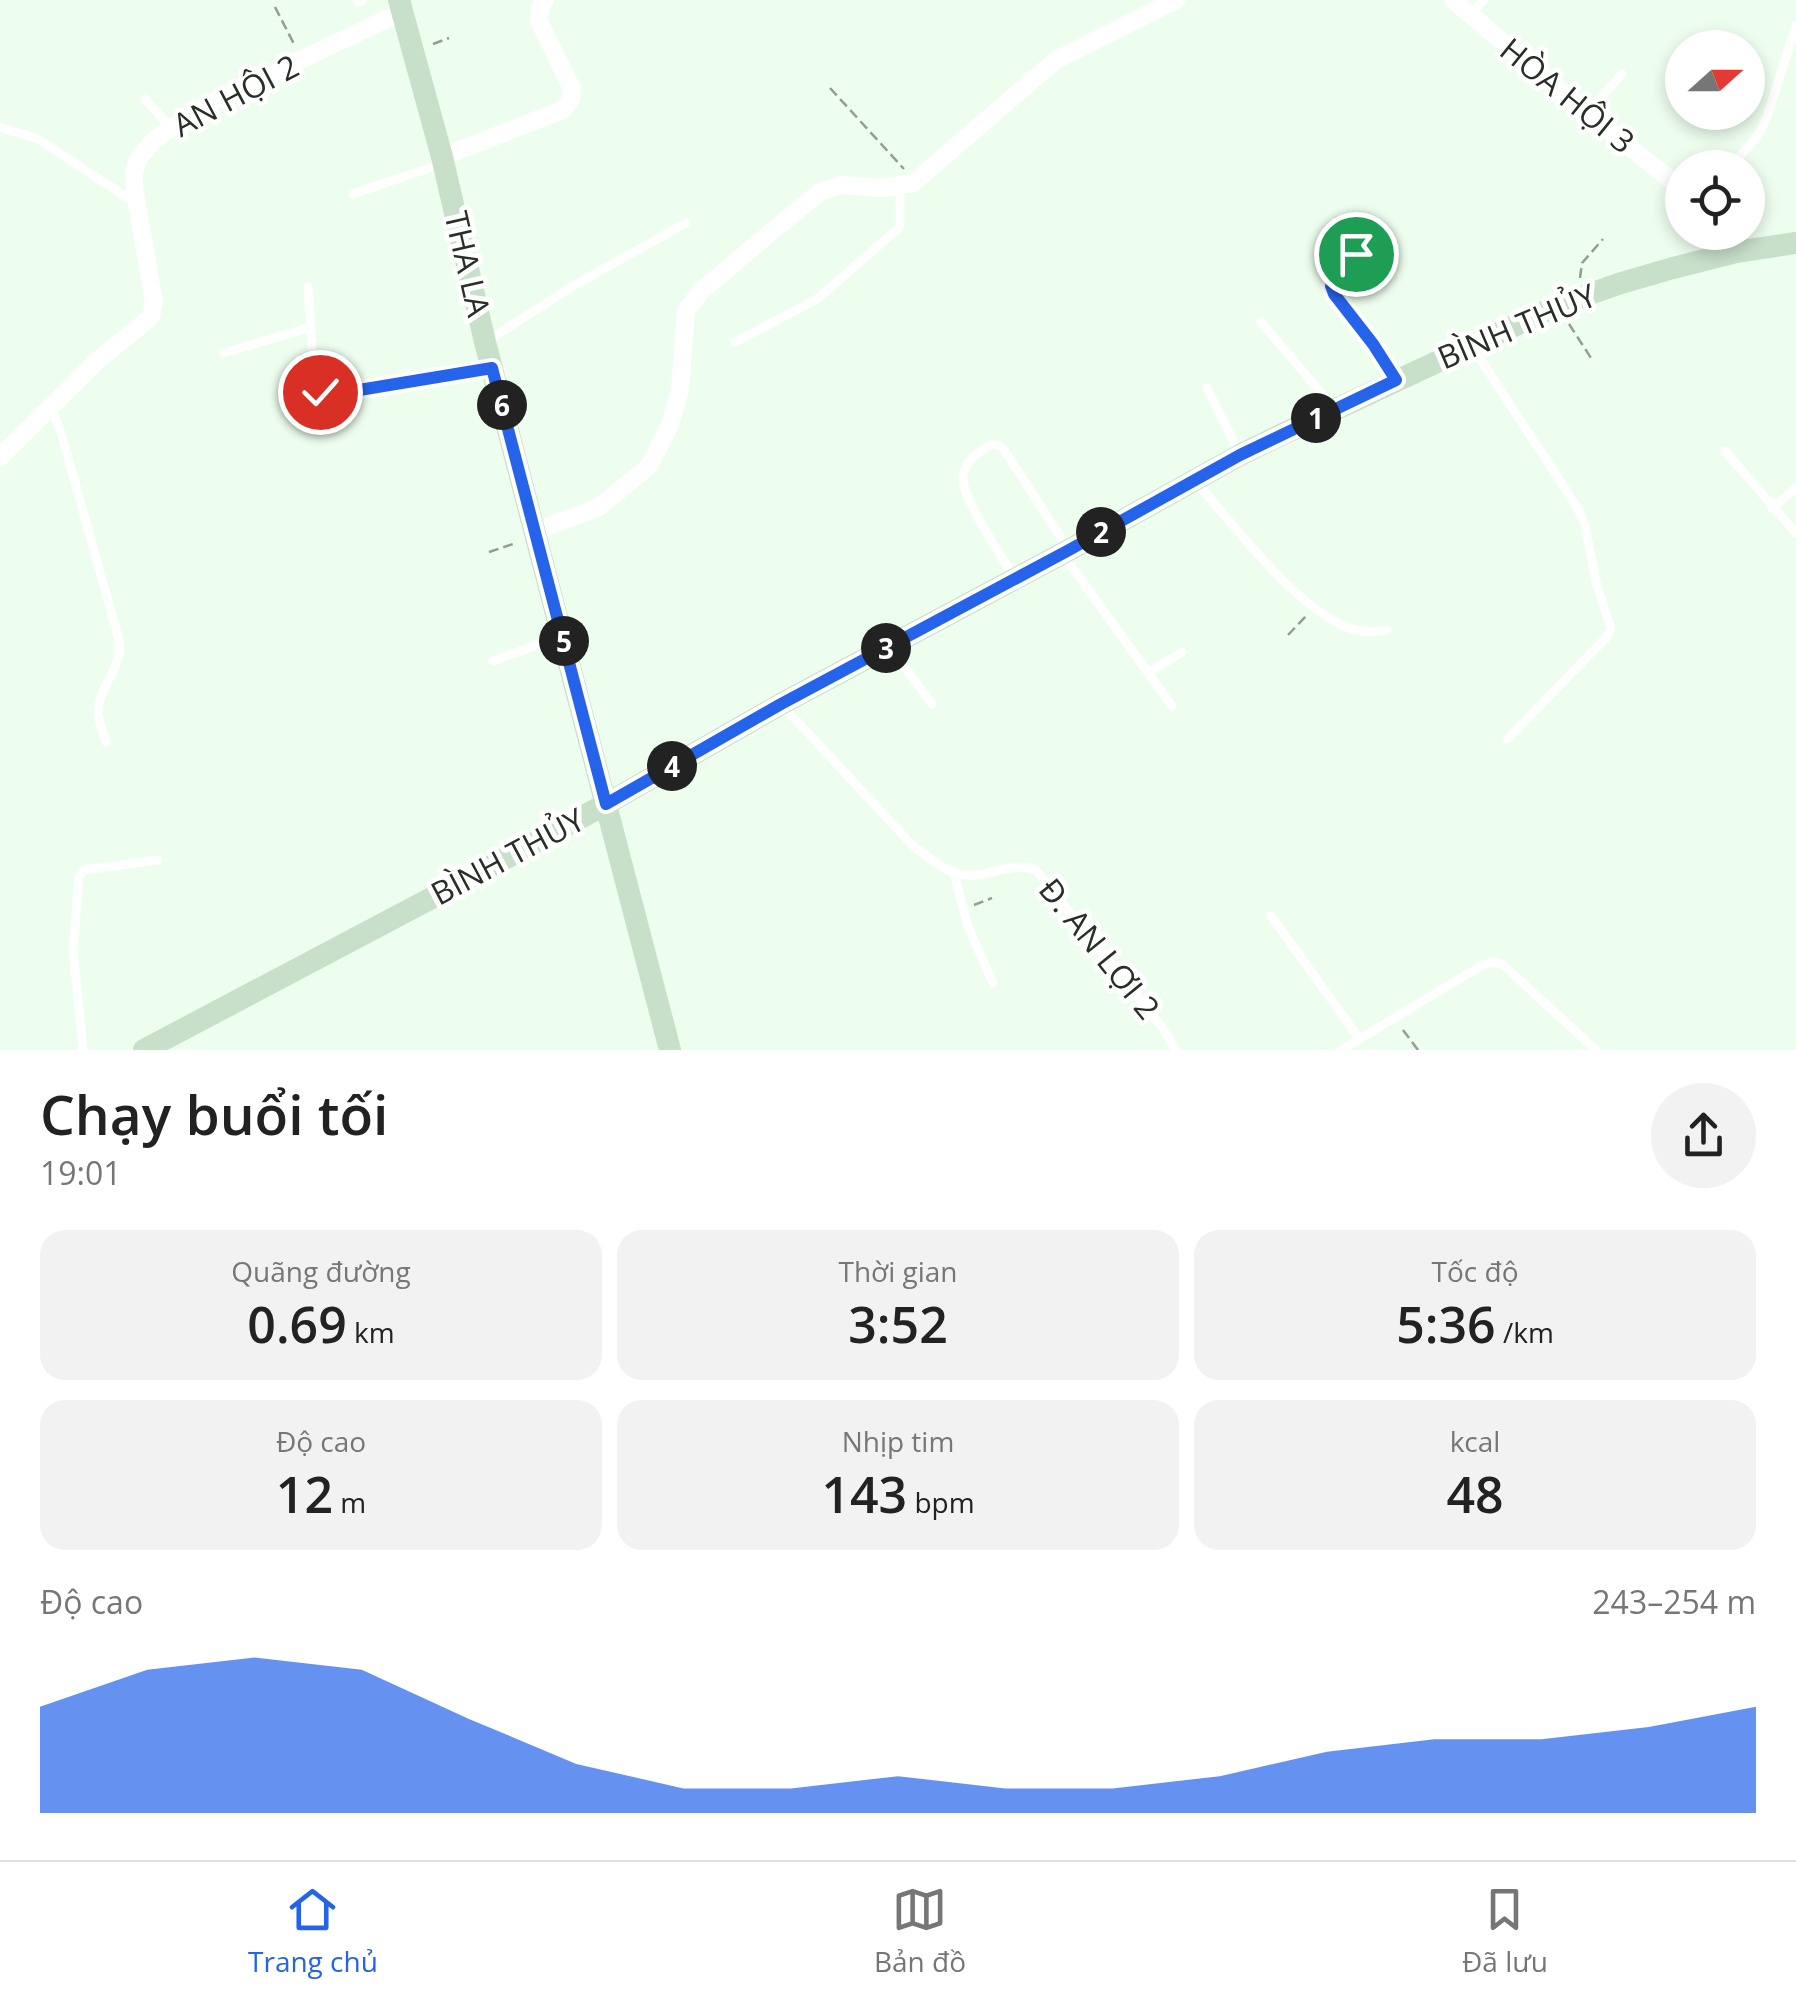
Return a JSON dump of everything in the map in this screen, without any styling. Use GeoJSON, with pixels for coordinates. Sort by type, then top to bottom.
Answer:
{"type":"FeatureCollection","features":[{"type":"Feature","properties":{"kind":"main road","name":"THA LA"},"geometry":{"type":"LineString","coordinates":[[400,6],[443,160],[485,342],[670,1050]]}},
{"type":"Feature","properties":{"kind":"main road","name":"BÌNH THỦY"},"geometry":{"type":"LineString","coordinates":[[144,1050],[606,804],[781,704],[1240,455],[1568,302],[1736,252],[1796,243]]}},
{"type":"Feature","properties":{"kind":"street"},"geometry":{"type":"LineString","coordinates":[[443,160],[562,110],[571,100],[572,89],[539,20],[545,0]]}},
{"type":"Feature","properties":{"kind":"street"},"geometry":{"type":"LineString","coordinates":[[536,534],[599,506],[648,466],[670,424],[680,390],[686,312],[700,291],[822,192],[843,184],[881,188],[908,183],[1056,60],[1176,0]]}},
{"type":"Feature","properties":{"kind":"street","name":"HÒA HỘI 3"},"geometry":{"type":"LineString","coordinates":[[1453,0],[1665,177]]}},
{"type":"Feature","properties":{"kind":"street","name":"AN HỘI 2"},"geometry":{"type":"LineString","coordinates":[[0,457],[98,360],[151,317],[154,302],[134,202],[134,172],[154,140],[217,99],[302,60],[400,6]]}},
{"type":"Feature","properties":{"kind":"lane"},"geometry":{"type":"LineString","coordinates":[[1469,16],[1484,0]]}},
{"type":"Feature","properties":{"kind":"lane"},"geometry":{"type":"LineString","coordinates":[[1746,150],[1767,117],[1796,25]]}},
{"type":"Feature","properties":{"kind":"lane"},"geometry":{"type":"LineString","coordinates":[[1586,114],[1622,74]]}},
{"type":"Feature","properties":{"kind":"lane"},"geometry":{"type":"LineString","coordinates":[[146,99],[171,128]]}},
{"type":"Feature","properties":{"kind":"lane"},"geometry":{"type":"LineString","coordinates":[[0,127],[38,139],[134,202]]}},
{"type":"Feature","properties":{"kind":"lane"},"geometry":{"type":"LineString","coordinates":[[353,194],[443,160]]}},
{"type":"Feature","properties":{"kind":"lane"},"geometry":{"type":"LineString","coordinates":[[735,342],[818,299],[900,227],[908,183]]}},
{"type":"Feature","properties":{"kind":"lane"},"geometry":{"type":"LineString","coordinates":[[485,342],[573,286],[686,223]]}},
{"type":"Feature","properties":{"kind":"lane"},"geometry":{"type":"LineString","coordinates":[[1356,254],[1331,286],[1396,380]]}},
{"type":"Feature","properties":{"kind":"lane"},"geometry":{"type":"LineString","coordinates":[[308,286],[314,379],[320,392],[329,395],[492,368]]}},
{"type":"Feature","properties":{"kind":"lane"},"geometry":{"type":"LineString","coordinates":[[1261,322],[1335,409]]}},
{"type":"Feature","properties":{"kind":"lane"},"geometry":{"type":"LineString","coordinates":[[224,354],[311,327]]}},
{"type":"Feature","properties":{"kind":"lane"},"geometry":{"type":"LineString","coordinates":[[1471,345],[1577,508],[1585,525],[1596,582],[1611,629],[1506,739]]}},
{"type":"Feature","properties":{"kind":"lane"},"geometry":{"type":"LineString","coordinates":[[1208,388],[1240,455]]}},
{"type":"Feature","properties":{"kind":"lane"},"geometry":{"type":"LineString","coordinates":[[52,406],[120,644],[120,658],[99,703],[106,742]]}},
{"type":"Feature","properties":{"kind":"lane"},"geometry":{"type":"LineString","coordinates":[[1015,579],[967,496],[962,480],[965,467],[982,448],[994,444],[1003,448],[1066,552],[1172,706]]}},
{"type":"Feature","properties":{"kind":"lane"},"geometry":{"type":"LineString","coordinates":[[1725,451],[1796,532]]}},
{"type":"Feature","properties":{"kind":"lane"},"geometry":{"type":"LineString","coordinates":[[1194,480],[1270,567],[1333,621],[1351,630],[1387,630]]}},
{"type":"Feature","properties":{"kind":"lane"},"geometry":{"type":"LineString","coordinates":[[1772,508],[1796,488]]}},
{"type":"Feature","properties":{"kind":"lane"},"geometry":{"type":"LineString","coordinates":[[493,661],[562,636]]}},
{"type":"Feature","properties":{"kind":"lane"},"geometry":{"type":"LineString","coordinates":[[889,646],[932,704]]}},
{"type":"Feature","properties":{"kind":"lane"},"geometry":{"type":"LineString","coordinates":[[1148,673],[1182,652]]}},
{"type":"Feature","properties":{"kind":"lane"},"geometry":{"type":"LineString","coordinates":[[781,704],[913,846],[954,873],[975,946],[994,983]]}},
{"type":"Feature","properties":{"kind":"lane"},"geometry":{"type":"LineString","coordinates":[[82,1050],[74,949],[80,877],[84,870],[95,867],[158,860]]}},
{"type":"Feature","properties":{"kind":"lane","name":"Đ. AN LỢI 2"},"geometry":{"type":"LineString","coordinates":[[954,873],[972,876],[1013,866],[1036,870],[1176,1050]]}},
{"type":"Feature","properties":{"kind":"lane"},"geometry":{"type":"LineString","coordinates":[[1271,916],[1360,1038]]}},
{"type":"Feature","properties":{"kind":"lane"},"geometry":{"type":"LineString","coordinates":[[1342,1050],[1492,962],[1502,964],[1596,1050]]}},
{"type":"Feature","properties":{"kind":"path"},"geometry":{"type":"LineString","coordinates":[[274,8],[302,60]]}},
{"type":"Feature","properties":{"kind":"path"},"geometry":{"type":"LineString","coordinates":[[830,88],[908,183]]}},
{"type":"Feature","properties":{"kind":"path"},"geometry":{"type":"LineString","coordinates":[[1591,358],[1568,302],[1582,264],[1604,238]]}},
{"type":"Feature","properties":{"kind":"path"},"geometry":{"type":"LineString","coordinates":[[489,552],[536,534]]}},
{"type":"Feature","properties":{"kind":"path"},"geometry":{"type":"LineString","coordinates":[[1288,635],[1315,607]]}},
{"type":"Feature","properties":{"kind":"path"},"geometry":{"type":"LineString","coordinates":[[963,909],[992,898]]}},
{"type":"Feature","properties":{"kind":"path"},"geometry":{"type":"LineString","coordinates":[[1394,1017],[1418,1050]]}},
{"type":"Feature","properties":{"kind":"route"},"geometry":{"type":"LineString","coordinates":[[320,392],[329,395],[492,368],[606,804],[1137,510],[1396,380],[1331,286],[1356,254]]}}]}
